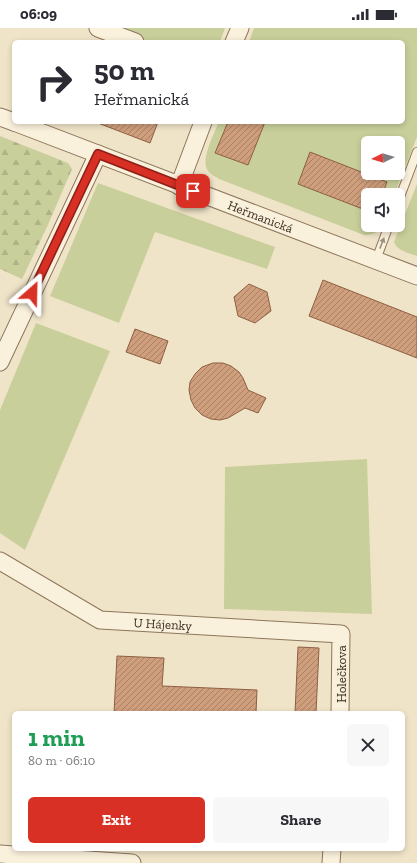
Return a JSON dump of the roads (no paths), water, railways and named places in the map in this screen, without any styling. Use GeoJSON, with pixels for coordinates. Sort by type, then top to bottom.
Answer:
{"type":"FeatureCollection","features":[{"type":"Feature","properties":{"kind":"street"},"geometry":{"type":"LineString","coordinates":[[98,28],[130,40]]}},
{"type":"Feature","properties":{"kind":"street"},"geometry":{"type":"LineString","coordinates":[[235,40],[240,28]]}},
{"type":"Feature","properties":{"kind":"street","name":"Heřmanická"},"geometry":{"type":"LineString","coordinates":[[0,117],[12,121]]}},
{"type":"Feature","properties":{"kind":"street","name":"Heřmanická"},"geometry":{"type":"LineString","coordinates":[[19,124],[417,276]]}},
{"type":"Feature","properties":{"kind":"street"},"geometry":{"type":"LineString","coordinates":[[179,186],[202,124]]}},
{"type":"Feature","properties":{"kind":"street"},"geometry":{"type":"LineString","coordinates":[[0,362],[98,154]]}},
{"type":"Feature","properties":{"kind":"street","name":"U Hájenky"},"geometry":{"type":"LineString","coordinates":[[0,561],[100,620],[341,634]]}},
{"type":"Feature","properties":{"kind":"street","name":"Holečkova"},"geometry":{"type":"LineString","coordinates":[[340,711],[341,634]]}},
{"type":"Feature","properties":{"kind":"street"},"geometry":{"type":"LineString","coordinates":[[331,863],[332,851]]}},
{"type":"Feature","properties":{"kind":"street"},"geometry":{"type":"LineString","coordinates":[[0,854],[132,863]]}},
{"type":"Feature","properties":{"kind":"lane"},"geometry":{"type":"LineString","coordinates":[[403,188],[417,152]]}},
{"type":"Feature","properties":{"kind":"lane"},"geometry":{"type":"LineString","coordinates":[[376,260],[386,232]]}}]}
